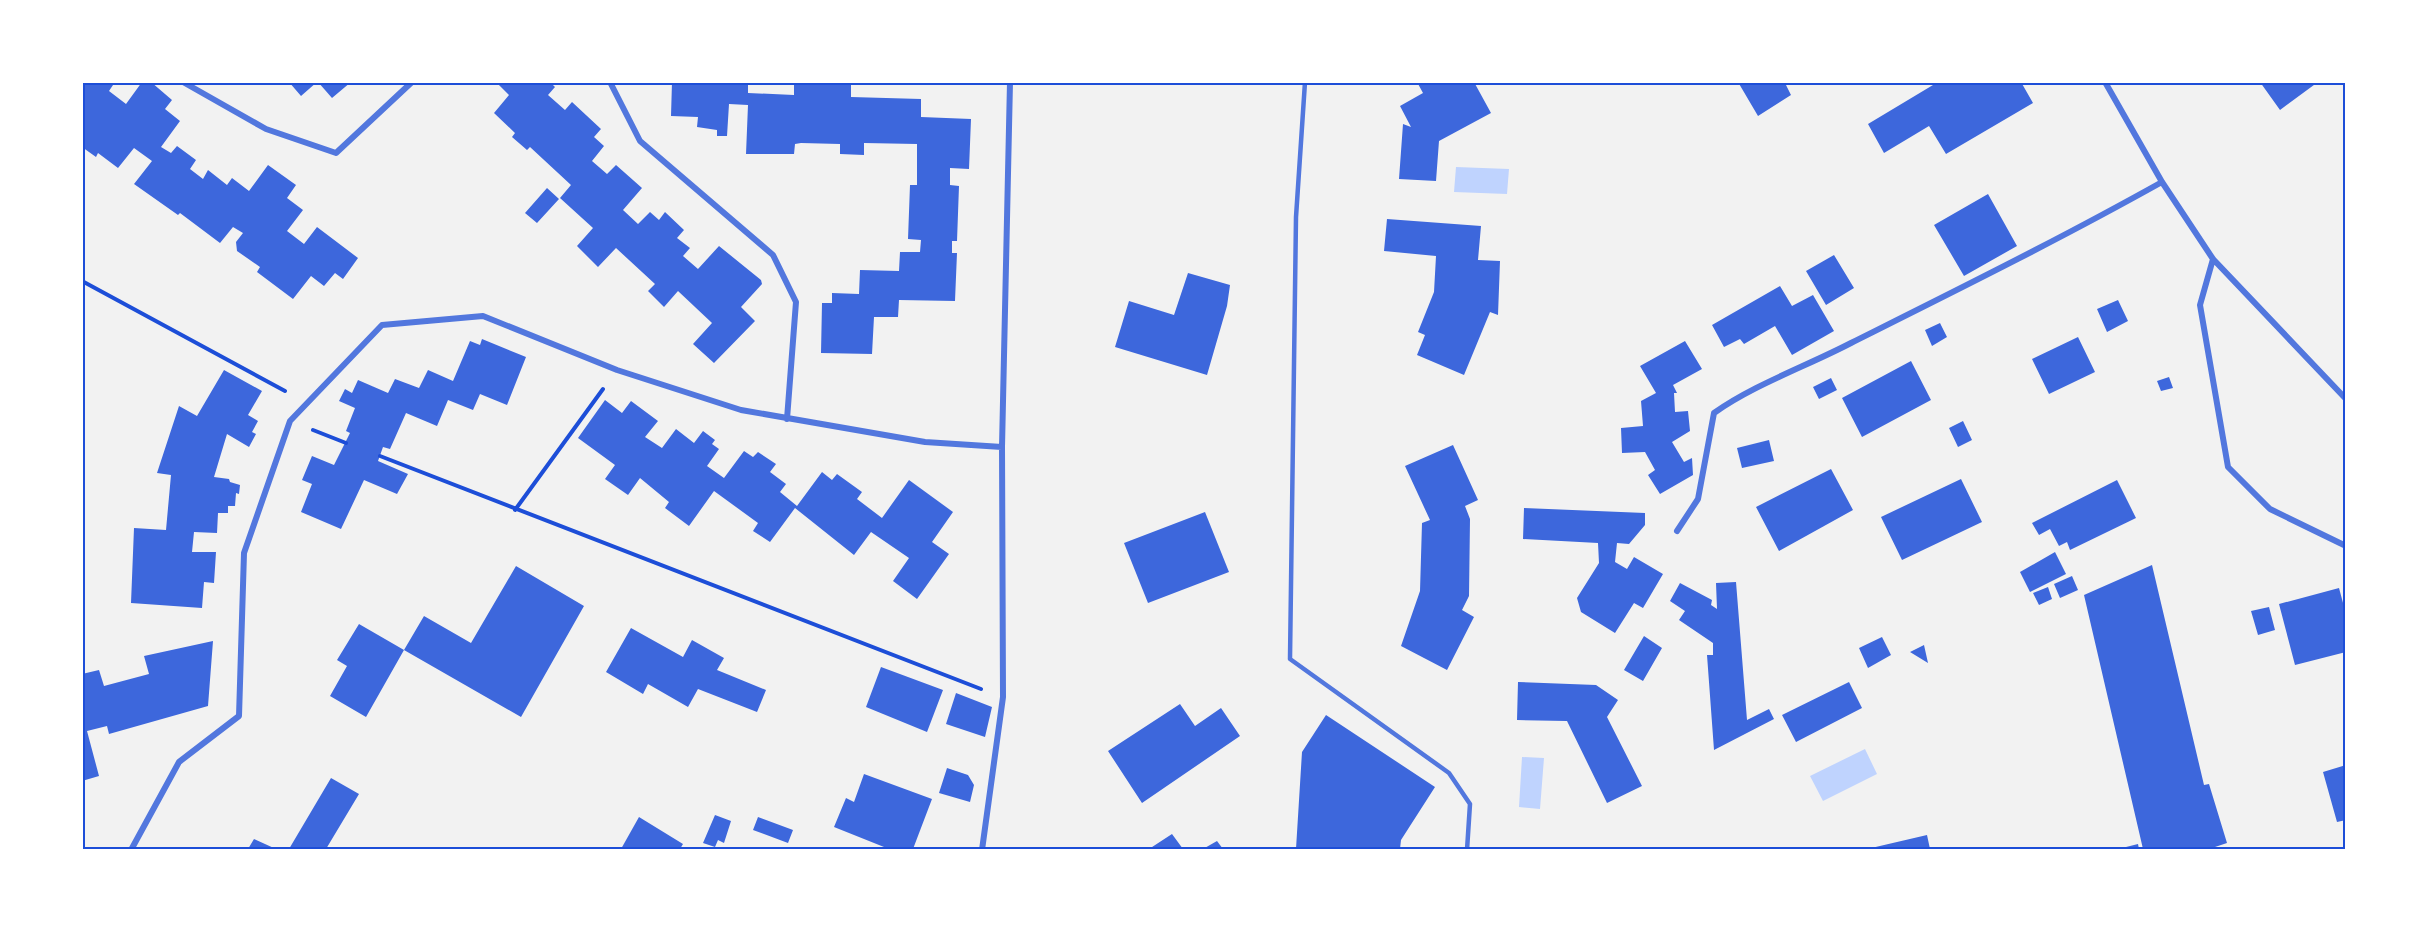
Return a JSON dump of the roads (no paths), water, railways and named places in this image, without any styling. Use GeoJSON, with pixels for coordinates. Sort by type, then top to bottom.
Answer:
{"type":"FeatureCollection","features":[{"type":"Feature","properties":{"kind":"street"},"geometry":{"type":"LineString","coordinates":[[183,82],[266,129],[336,153],[412,82]]}},
{"type":"Feature","properties":{"kind":"street"},"geometry":{"type":"LineString","coordinates":[[610,82],[640,141],[773,255],[796,302],[787,419]]}},
{"type":"Feature","properties":{"kind":"street"},"geometry":{"type":"LineString","coordinates":[[982,849],[1003,697],[1002,447],[1010,82]]}},
{"type":"Feature","properties":{"kind":"street"},"geometry":{"type":"LineString","coordinates":[[2105,82],[2162,182],[2213,259],[2346,399]]}},
{"type":"Feature","properties":{"kind":"street"},"geometry":{"type":"LineString","coordinates":[[1677,531],[1698,498],[1714,413],[1732,400],[1807,366],[2079,228],[2162,182]]}},
{"type":"Feature","properties":{"kind":"street"},"geometry":{"type":"LineString","coordinates":[[2213,259],[2200,305],[2228,467],[2270,509],[2346,546]]}},
{"type":"Feature","properties":{"kind":"street"},"geometry":{"type":"LineString","coordinates":[[130,849],[179,762],[238,716],[244,553],[290,421],[382,325],[483,316],[617,370],[741,410],[925,442],[1002,447]]}},
{"type":"Feature","properties":{"kind":"lane"},"geometry":{"type":"LineString","coordinates":[[1305,82],[1296,217],[1290,659],[1449,773],[1470,804],[1467,849]]}},
{"type":"Feature","properties":{"kind":"water"},"geometry":{"type":"Polygon","coordinates":[[[1456,167],[1509,169],[1507,194],[1454,192],[1456,167]]]}},
{"type":"Feature","properties":{"kind":"water"},"geometry":{"type":"Polygon","coordinates":[[[1865,749],[1877,774],[1823,801],[1810,776],[1865,749]]]}},
{"type":"Feature","properties":{"kind":"water"},"geometry":{"type":"Polygon","coordinates":[[[1522,757],[1544,758],[1540,809],[1519,807],[1522,757]]]}}]}
